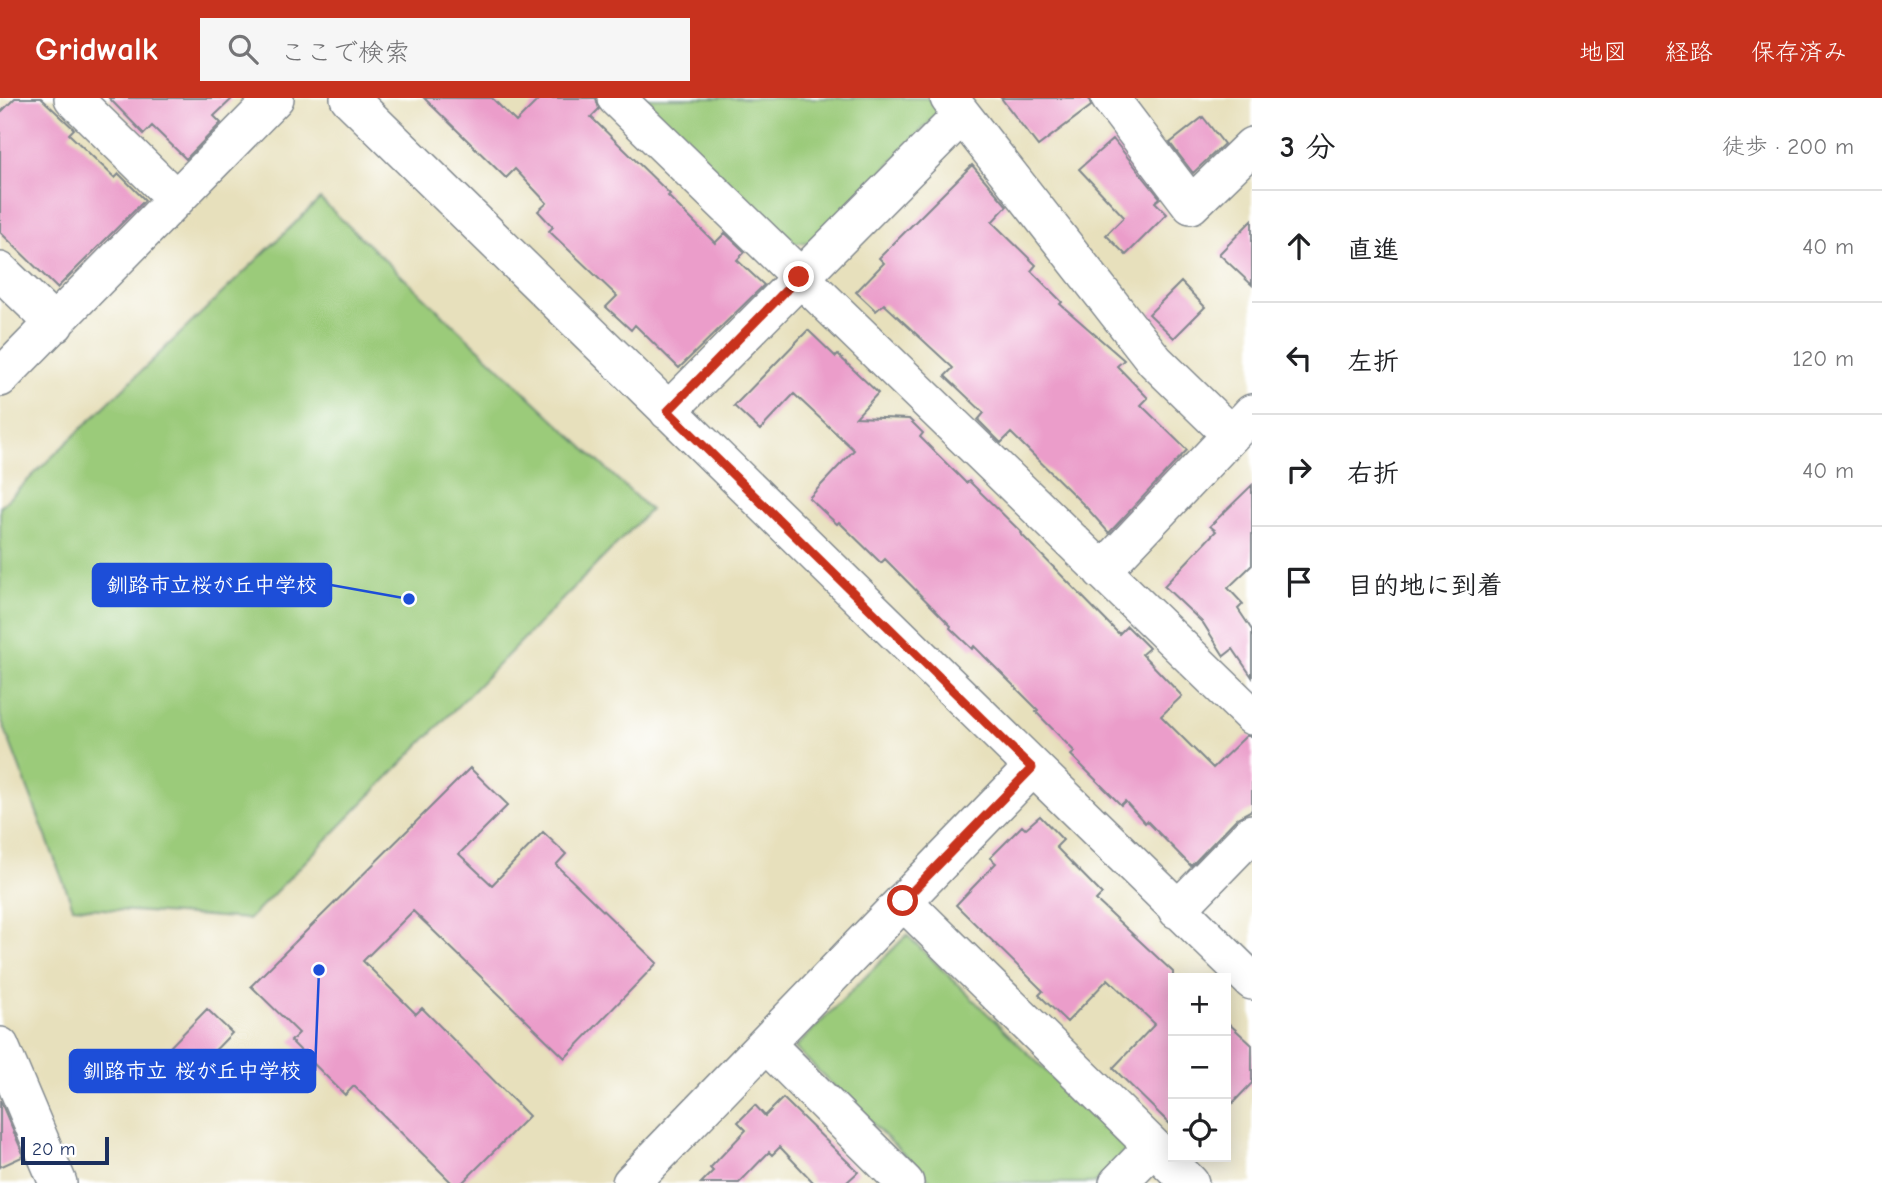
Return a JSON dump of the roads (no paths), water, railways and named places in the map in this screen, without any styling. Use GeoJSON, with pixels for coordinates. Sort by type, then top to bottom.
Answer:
{"type":"FeatureCollection","features":[{"type":"Feature","properties":{"kind":"street"},"geometry":{"type":"LineString","coordinates":[[73,98],[175,198]]}},
{"type":"Feature","properties":{"kind":"street"},"geometry":{"type":"LineString","coordinates":[[0,379],[275,98]]}},
{"type":"Feature","properties":{"kind":"street"},"geometry":{"type":"LineString","coordinates":[[349,98],[1252,981]]}},
{"type":"Feature","properties":{"kind":"street"},"geometry":{"type":"LineString","coordinates":[[616,98],[1252,716]]}},
{"type":"Feature","properties":{"kind":"street"},"geometry":{"type":"LineString","coordinates":[[1110,98],[1191,205],[1252,146]]}},
{"type":"Feature","properties":{"kind":"street"},"geometry":{"type":"LineString","coordinates":[[668,411],[799,277],[955,106],[1155,361],[1241,424],[1102,571]]}},
{"type":"Feature","properties":{"kind":"street"},"geometry":{"type":"LineString","coordinates":[[0,271],[55,324]]}},
{"type":"Feature","properties":{"kind":"street"},"geometry":{"type":"LineString","coordinates":[[631,1183],[1032,768]]}},
{"type":"Feature","properties":{"kind":"street"},"geometry":{"type":"LineString","coordinates":[[1177,910],[1252,833]]}},
{"type":"Feature","properties":{"kind":"street"},"geometry":{"type":"LineString","coordinates":[[903,901],[1190,1183]]}},
{"type":"Feature","properties":{"kind":"street"},"geometry":{"type":"LineString","coordinates":[[766,1044],[888,1177]]}},
{"type":"Feature","properties":{"kind":"street"},"geometry":{"type":"LineString","coordinates":[[1,1050],[58,1183]]}},
{"type":"Feature","properties":{"kind":"street"},"geometry":{"type":"LineString","coordinates":[[1118,1183],[1153,1147]]}},
{"type":"Feature","properties":{"kind":"place","name":"釧路市立桜が丘中学校"},"geometry":{"type":"Point","coordinates":[409,599]}},
{"type":"Feature","properties":{"kind":"place","name":"釧路市立 桜が丘中学校"},"geometry":{"type":"Point","coordinates":[319,970]}}]}
